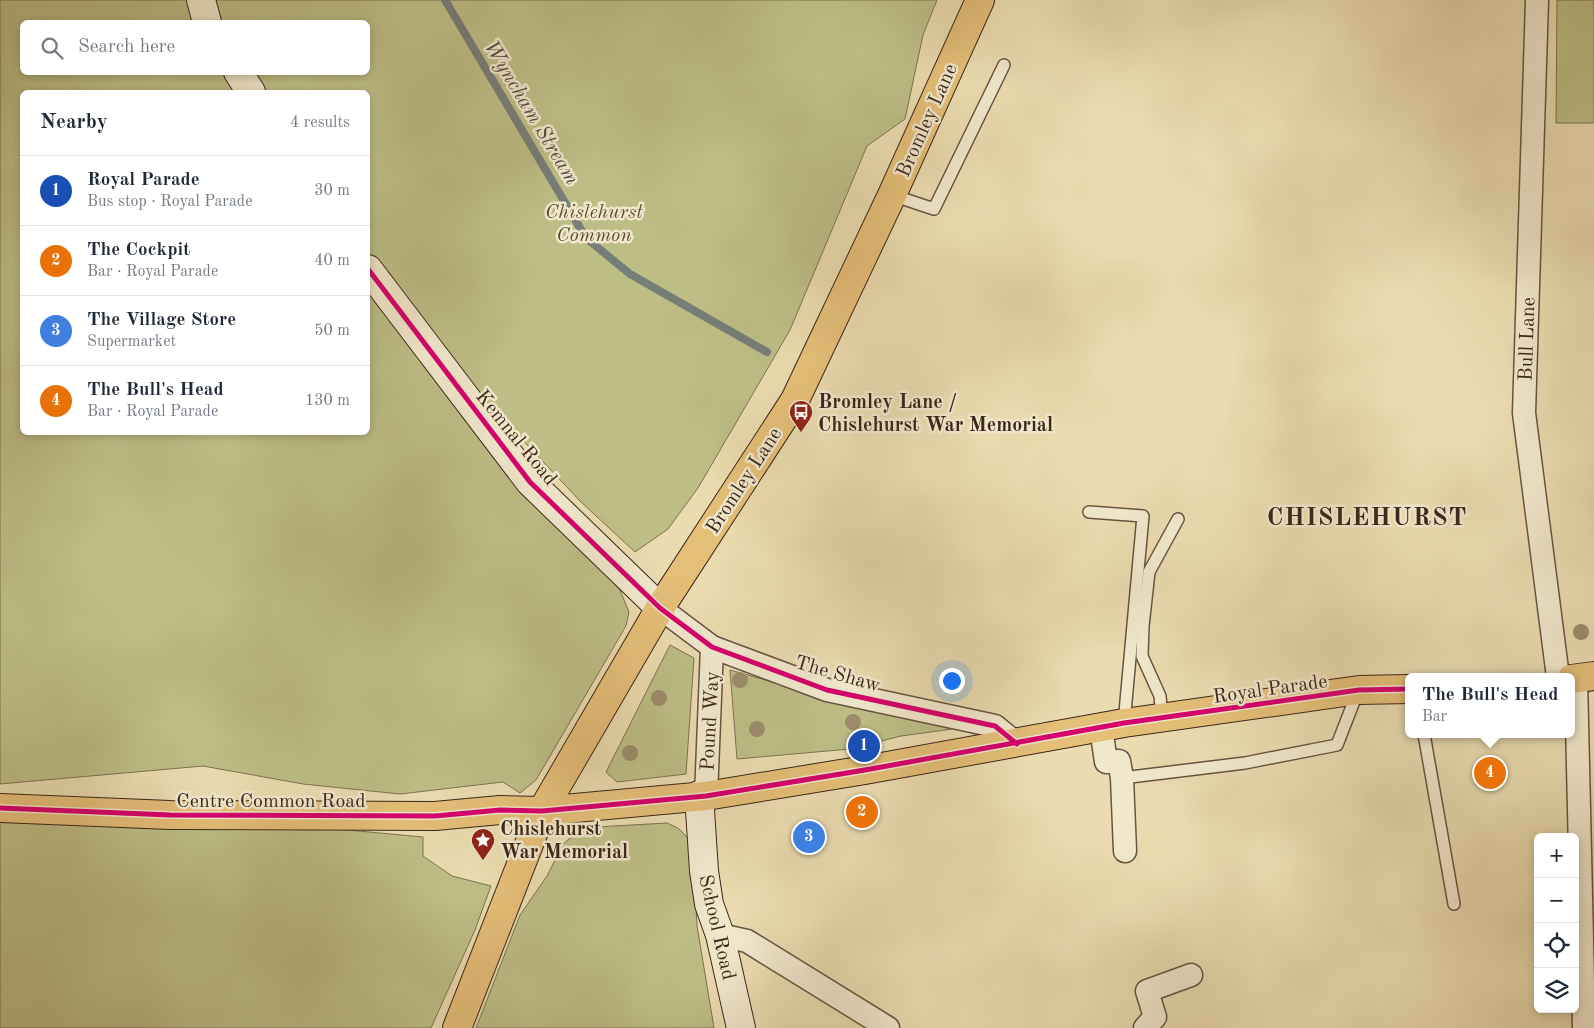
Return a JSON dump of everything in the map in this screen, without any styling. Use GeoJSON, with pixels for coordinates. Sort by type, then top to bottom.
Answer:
{"type":"FeatureCollection","features":[{"type":"Feature","properties":{"kind":"main road","name":"Bromley Lane"},"geometry":{"type":"LineString","coordinates":[[457,1028],[542,811],[660,608],[795,400],[892,195],[980,0]]}},
{"type":"Feature","properties":{"kind":"main road","name":"Royal Parade"},"geometry":{"type":"LineString","coordinates":[[542,811],[703,795],[865,770],[1162,718],[1359,690],[1405,688]]}},
{"type":"Feature","properties":{"kind":"main road","name":"Centre Common Road"},"geometry":{"type":"LineString","coordinates":[[0,808],[170,815],[435,816],[500,810],[542,811]]}},
{"type":"Feature","properties":{"kind":"street"},"geometry":{"type":"LineString","coordinates":[[201,0],[206,20]]}},
{"type":"Feature","properties":{"kind":"street","name":"Bull Lane"},"geometry":{"type":"LineString","coordinates":[[1537,0],[1524,413],[1574,673]]}},
{"type":"Feature","properties":{"kind":"street"},"geometry":{"type":"LineString","coordinates":[[240,75],[250,90]]}},
{"type":"Feature","properties":{"kind":"street","name":"Kemnal Road"},"geometry":{"type":"LineString","coordinates":[[370,272],[530,482],[660,608]]}},
{"type":"Feature","properties":{"kind":"street","name":"The Shaw"},"geometry":{"type":"LineString","coordinates":[[660,608],[712,647],[827,690],[995,726],[1017,744]]}},
{"type":"Feature","properties":{"kind":"street","name":"Pound Way"},"geometry":{"type":"LineString","coordinates":[[703,795],[712,647]]}},
{"type":"Feature","properties":{"kind":"street","name":"Bull Lane"},"geometry":{"type":"LineString","coordinates":[[1575,677],[1584,1028]]}},
{"type":"Feature","properties":{"kind":"street"},"geometry":{"type":"LineString","coordinates":[[1112,726],[1106,762],[1119,760],[1122,778],[1125,851]]}},
{"type":"Feature","properties":{"kind":"street","name":"School Road"},"geometry":{"type":"LineString","coordinates":[[703,795],[704,871],[709,904],[720,935],[741,1028]]}},
{"type":"Feature","properties":{"kind":"street"},"geometry":{"type":"LineString","coordinates":[[720,935],[747,941],[888,1028]]}},
{"type":"Feature","properties":{"kind":"street"},"geometry":{"type":"LineString","coordinates":[[1145,1028],[1155,1017],[1147,991],[1191,974]]}},
{"type":"Feature","properties":{"kind":"lane"},"geometry":{"type":"LineString","coordinates":[[892,195],[934,208],[1004,65]]}},
{"type":"Feature","properties":{"kind":"lane"},"geometry":{"type":"LineString","coordinates":[[1089,512],[1142,516],[1112,726]]}},
{"type":"Feature","properties":{"kind":"lane"},"geometry":{"type":"LineString","coordinates":[[1162,718],[1160,696],[1142,656],[1143,626],[1150,572],[1178,519]]}},
{"type":"Feature","properties":{"kind":"lane"},"geometry":{"type":"LineString","coordinates":[[1122,778],[1245,763],[1337,745],[1359,690]]}},
{"type":"Feature","properties":{"kind":"lane"},"geometry":{"type":"LineString","coordinates":[[1425,738],[1454,904]]}},
{"type":"Feature","properties":{"kind":"green space","name":"Chislehurst Common"},"geometry":{"type":"Polygon","coordinates":[[[0,0],[937,0],[923,35],[905,119],[867,146],[790,330],[698,488],[668,529],[635,552],[581,502],[514,431],[497,445],[617,583],[629,612],[626,626],[536,780],[520,793],[503,782],[400,794],[303,784],[203,766],[0,784],[0,0]]]}},
{"type":"Feature","properties":{"kind":"green space"},"geometry":{"type":"Polygon","coordinates":[[[1557,0],[1594,0],[1594,123],[1556,123],[1557,0]]]}},
{"type":"Feature","properties":{"kind":"green space"},"geometry":{"type":"Polygon","coordinates":[[[670,645],[694,658],[686,774],[617,782],[606,772],[670,645]]]}},
{"type":"Feature","properties":{"kind":"green space"},"geometry":{"type":"Polygon","coordinates":[[[730,670],[843,705],[967,727],[901,736],[850,749],[737,759],[730,670]]]}},
{"type":"Feature","properties":{"kind":"green space"},"geometry":{"type":"Polygon","coordinates":[[[0,813],[250,821],[423,837],[423,856],[452,876],[491,886],[475,930],[431,1028],[0,1028],[0,813]]]}},
{"type":"Feature","properties":{"kind":"green space"},"geometry":{"type":"Polygon","coordinates":[[[667,823],[678,828],[687,837],[693,852],[697,926],[714,1028],[476,1028],[520,915],[547,876],[563,844],[574,835],[596,827],[667,823]]]}},
{"type":"Feature","properties":{"kind":"waterway","name":"Wyncham Stream"},"geometry":{"type":"LineString","coordinates":[[445,0],[586,238],[630,274],[767,352]]}},
{"type":"Feature","properties":{"kind":"cycle path"},"geometry":{"type":"LineString","coordinates":[[370,272],[530,482],[660,608],[712,647],[827,690],[995,726],[1017,744]]}},
{"type":"Feature","properties":{"kind":"cycle path"},"geometry":{"type":"LineString","coordinates":[[0,808],[170,815],[435,816],[500,810],[542,811],[706,796],[865,770],[1124,723],[1359,690],[1405,689]]}},
{"type":"Feature","properties":{"kind":"place","name":"Bromley Lane / Chislehurst War Memorial"},"geometry":{"type":"Point","coordinates":[801,433]}},
{"type":"Feature","properties":{"kind":"place","name":"Royal Parade"},"geometry":{"type":"Point","coordinates":[864,746]}},
{"type":"Feature","properties":{"kind":"place","name":"The Bull's Head"},"geometry":{"type":"Point","coordinates":[1490,773]}},
{"type":"Feature","properties":{"kind":"place","name":"The Cockpit"},"geometry":{"type":"Point","coordinates":[862,812]}},
{"type":"Feature","properties":{"kind":"place","name":"The Village Store"},"geometry":{"type":"Point","coordinates":[809,837]}},
{"type":"Feature","properties":{"kind":"place","name":"Chislehurst War Memorial"},"geometry":{"type":"Point","coordinates":[483,861]}},
{"type":"Feature","properties":{"kind":"district","name":"CHISLEHURST"},"geometry":{"type":"Point","coordinates":[1367,516]}}]}
